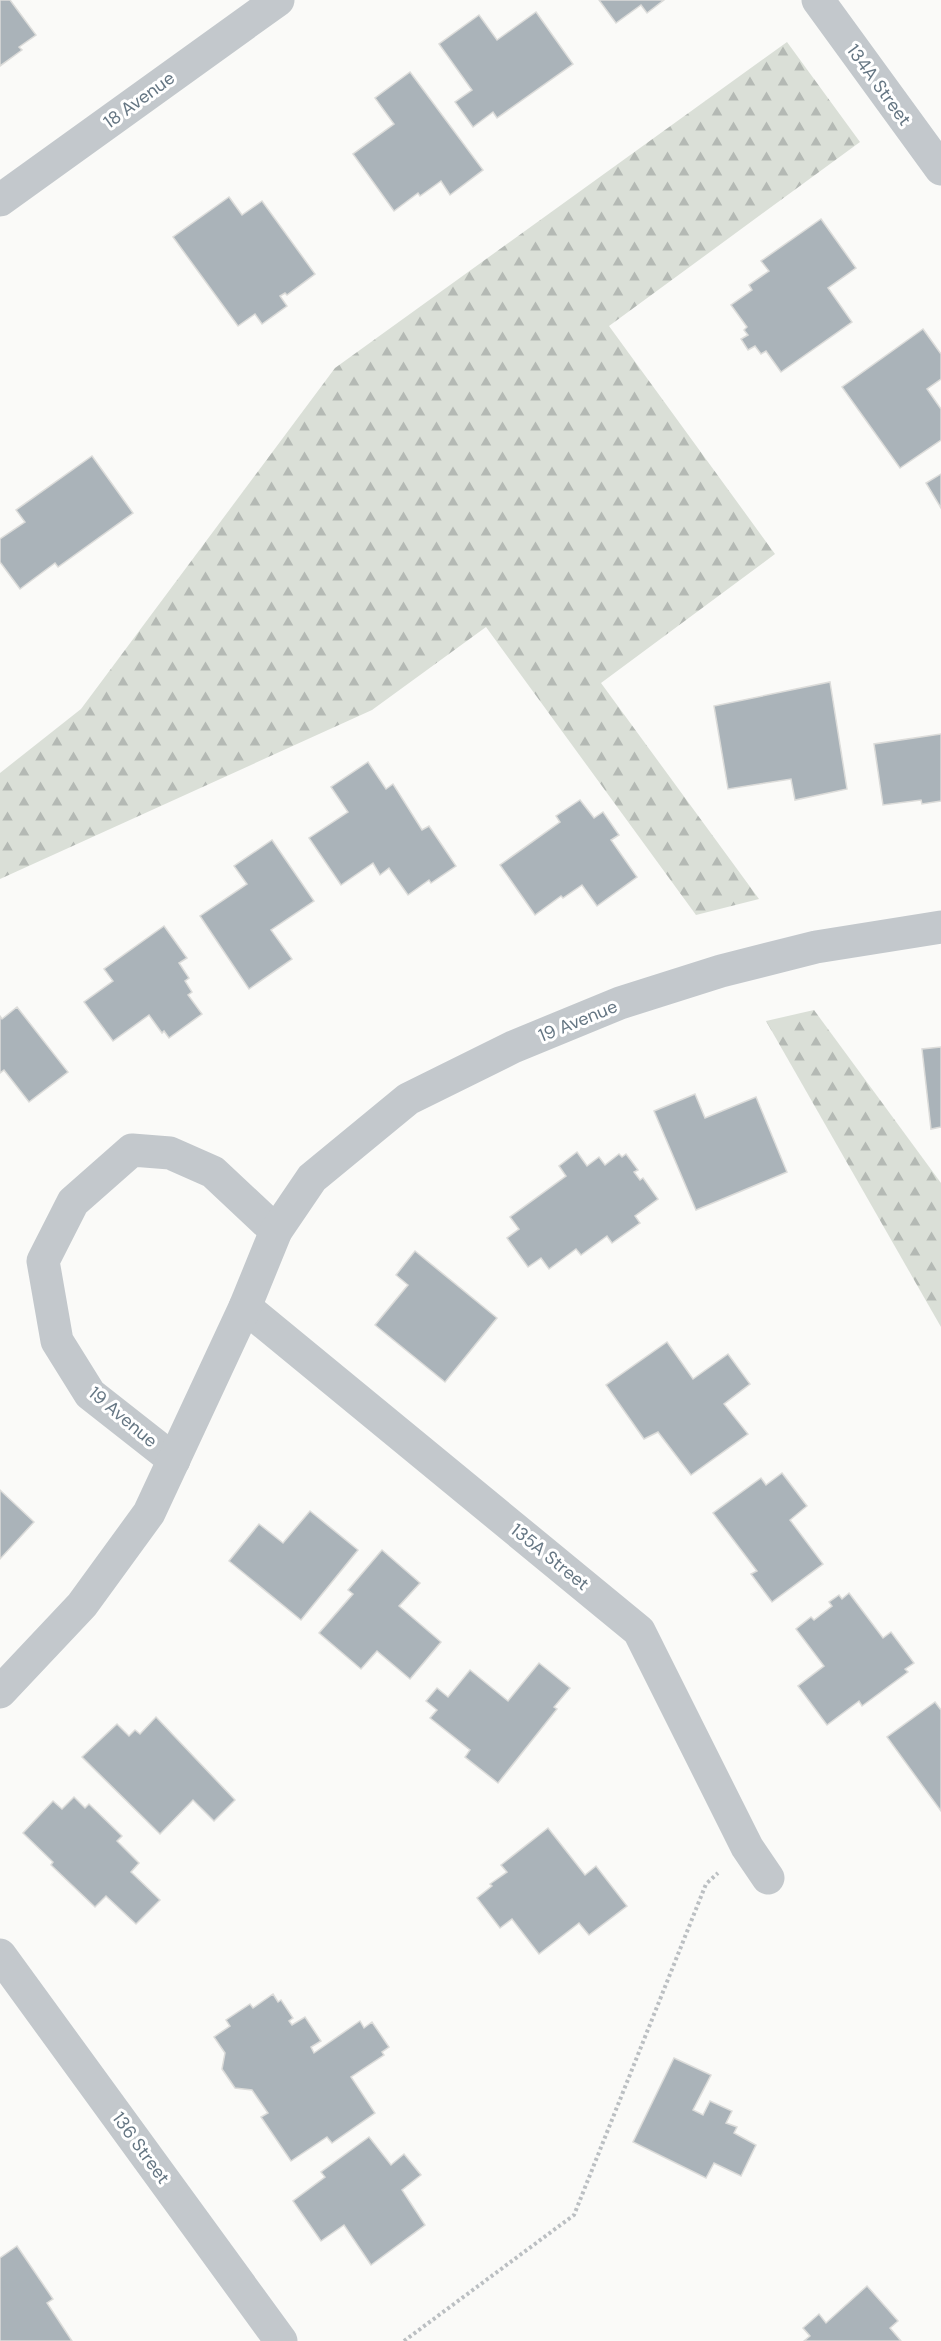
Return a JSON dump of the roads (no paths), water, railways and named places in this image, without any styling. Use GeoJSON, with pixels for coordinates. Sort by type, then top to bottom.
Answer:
{"type":"FeatureCollection","features":[{"type":"Feature","properties":{"kind":"street","name":"18 Avenue"},"geometry":{"type":"LineString","coordinates":[[0,200],[278,0]]}},
{"type":"Feature","properties":{"kind":"street","name":"134A Street"},"geometry":{"type":"LineString","coordinates":[[818,0],[941,169]]}},
{"type":"Feature","properties":{"kind":"street","name":"19 Avenue"},"geometry":{"type":"LineString","coordinates":[[0,1692],[82,1605],[149,1513],[245,1307],[276,1231],[312,1178],[408,1099],[513,1047],[620,1004],[721,971],[816,947],[941,927]]}},
{"type":"Feature","properties":{"kind":"street","name":"19 Avenue"},"geometry":{"type":"LineString","coordinates":[[174,1460],[90,1394],[57,1341],[43,1261],[73,1202],[132,1150],[170,1153],[213,1172],[276,1231]]}},
{"type":"Feature","properties":{"kind":"street","name":"135A Street"},"geometry":{"type":"LineString","coordinates":[[245,1307],[639,1631],[747,1847],[768,1878]]}},
{"type":"Feature","properties":{"kind":"street","name":"136 Street"},"geometry":{"type":"LineString","coordinates":[[0,1955],[281,2341]]}}]}
